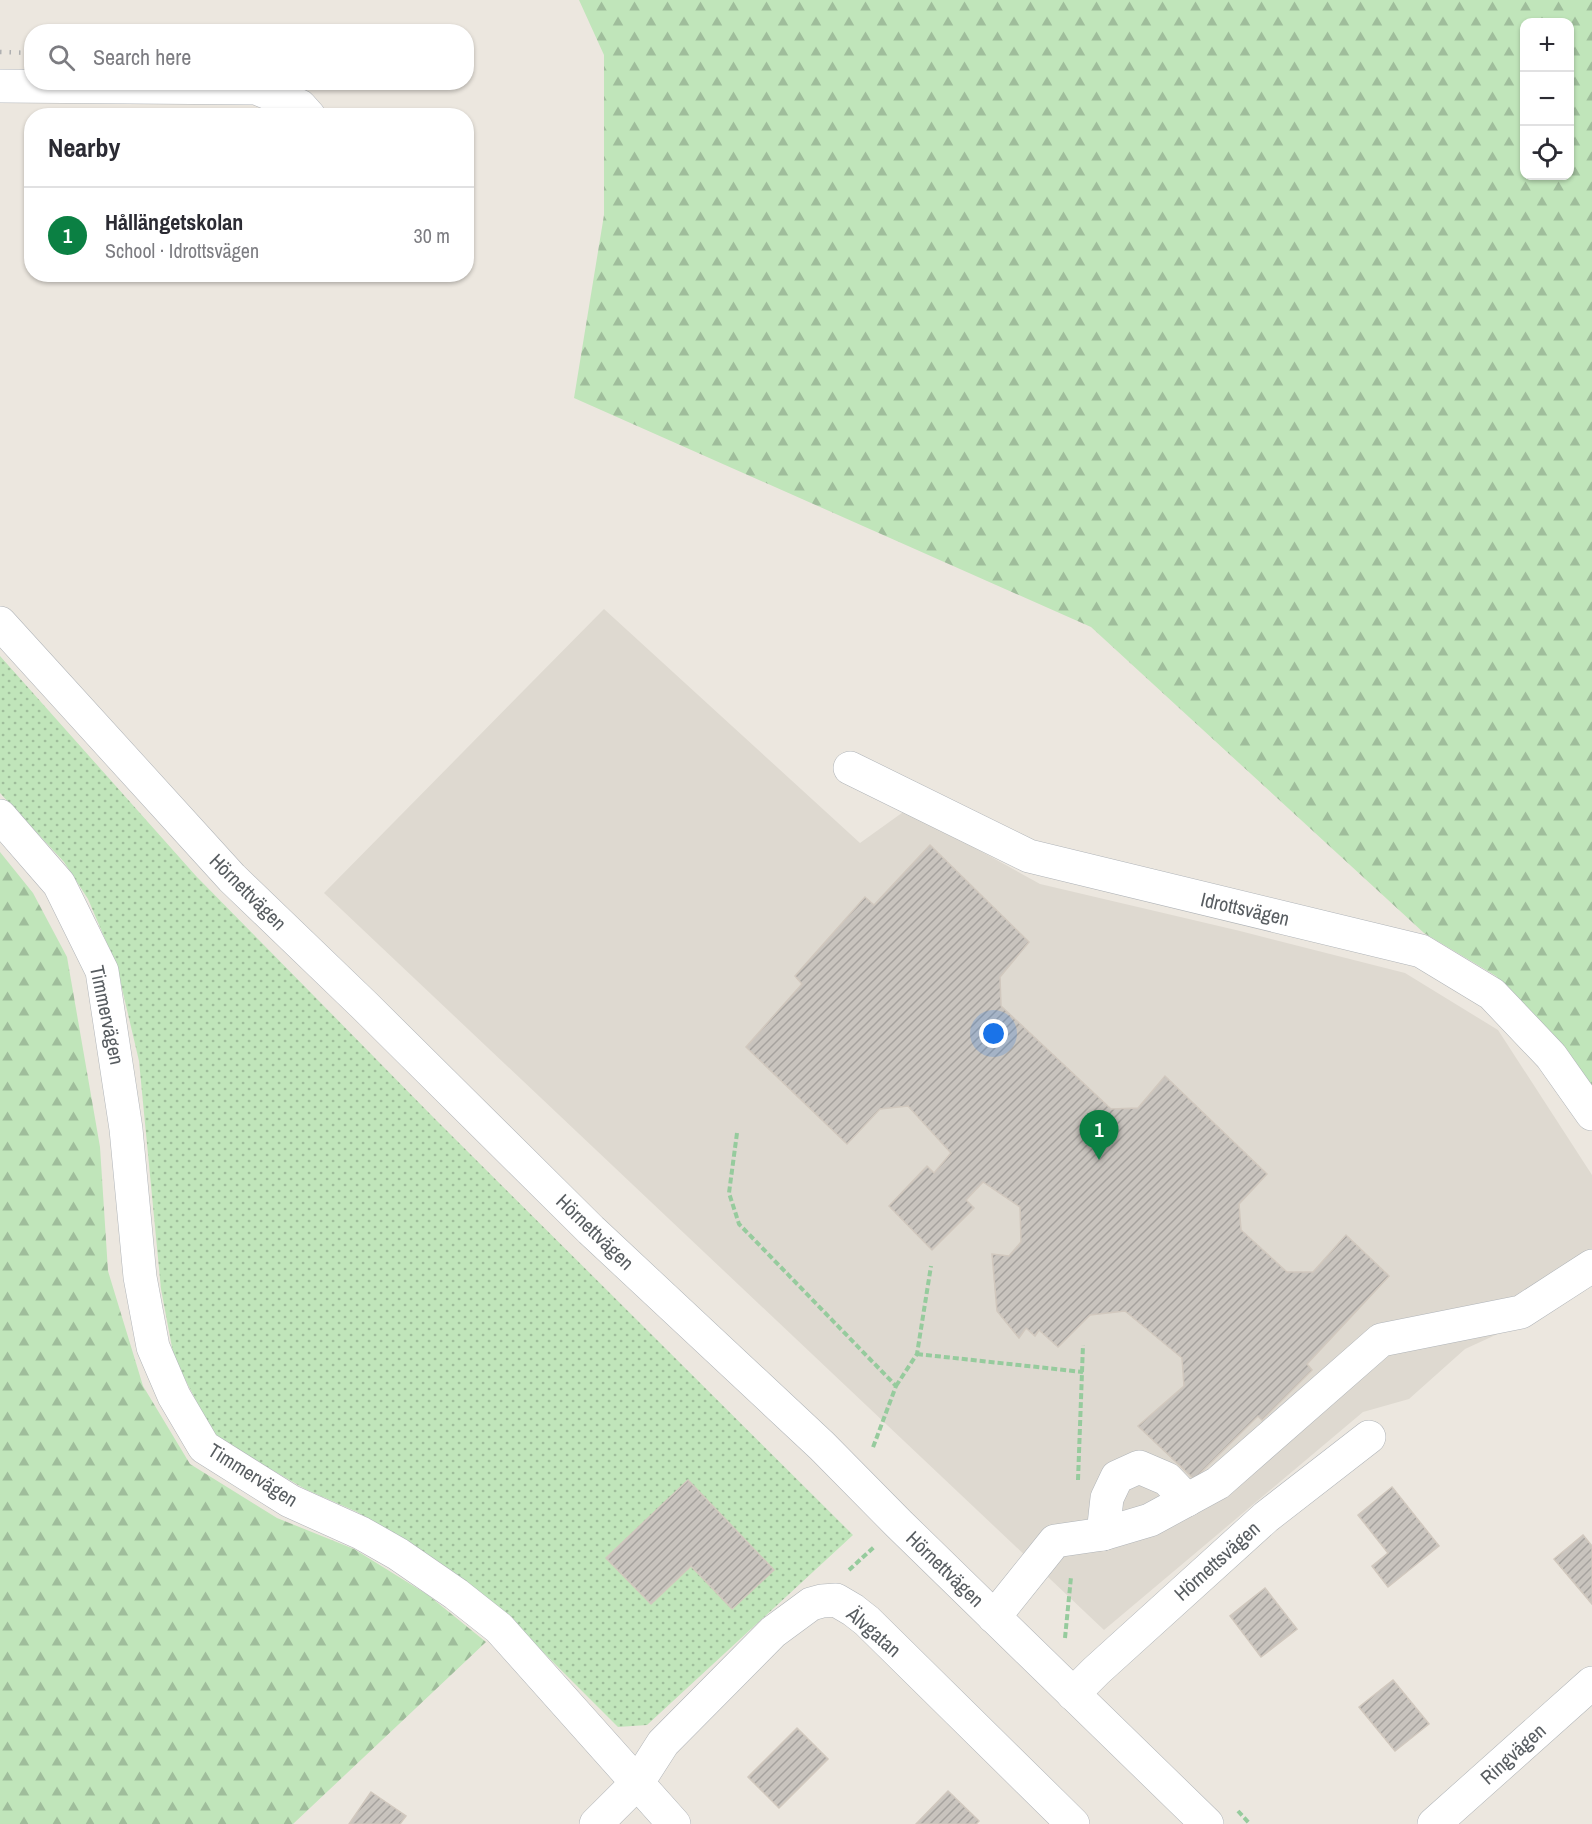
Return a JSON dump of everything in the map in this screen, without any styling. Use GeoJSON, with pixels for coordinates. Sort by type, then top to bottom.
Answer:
{"type":"FeatureCollection","features":[{"type":"Feature","properties":{"kind":"street"},"geometry":{"type":"LineString","coordinates":[[0,86],[24,86]]}},
{"type":"Feature","properties":{"kind":"street"},"geometry":{"type":"LineString","coordinates":[[263,90],[302,108]]}},
{"type":"Feature","properties":{"kind":"street","name":"Hörnettvägen"},"geometry":{"type":"LineString","coordinates":[[0,623],[232,878],[591,1230],[822,1446],[1207,1824]]}},
{"type":"Feature","properties":{"kind":"street","name":"Idrottsvägen"},"geometry":{"type":"LineString","coordinates":[[850,768],[1029,856],[1421,951],[1492,994],[1551,1056],[1592,1114]]}},
{"type":"Feature","properties":{"kind":"street","name":"Timmervägen"},"geometry":{"type":"LineString","coordinates":[[0,816],[59,884],[102,971],[126,1129],[140,1277],[153,1347],[174,1395],[204,1447],[290,1501],[361,1533],[398,1554],[456,1594],[499,1629],[674,1824]]}},
{"type":"Feature","properties":{"kind":"street"},"geometry":{"type":"LineString","coordinates":[[994,1617],[1055,1541],[1103,1534],[1150,1520],[1218,1483],[1381,1340],[1521,1312],[1592,1266]]}},
{"type":"Feature","properties":{"kind":"street","name":"Hörnettsvägen"},"geometry":{"type":"LineString","coordinates":[[1073,1694],[1266,1517],[1369,1437]]}},
{"type":"Feature","properties":{"kind":"street"},"geometry":{"type":"LineString","coordinates":[[1103,1534],[1107,1498],[1117,1477],[1139,1467],[1167,1479],[1187,1500]]}},
{"type":"Feature","properties":{"kind":"street","name":"Älvgatan"},"geometry":{"type":"LineString","coordinates":[[811,1604],[836,1600],[860,1616],[1073,1824]]}},
{"type":"Feature","properties":{"kind":"street"},"geometry":{"type":"LineString","coordinates":[[596,1824],[638,1782],[663,1743],[772,1632],[811,1604]]}},
{"type":"Feature","properties":{"kind":"street","name":"Ringvägen"},"geometry":{"type":"LineString","coordinates":[[1434,1824],[1592,1683]]}},
{"type":"Feature","properties":{"kind":"path"},"geometry":{"type":"LineString","coordinates":[[737,1133],[729,1193],[739,1224],[896,1386]]}},
{"type":"Feature","properties":{"kind":"path"},"geometry":{"type":"LineString","coordinates":[[870,1457],[896,1386],[917,1354],[931,1266]]}},
{"type":"Feature","properties":{"kind":"path"},"geometry":{"type":"LineString","coordinates":[[917,1354],[1083,1372],[1083,1345]]}},
{"type":"Feature","properties":{"kind":"path"},"geometry":{"type":"LineString","coordinates":[[811,1604],[899,1524]]}},
{"type":"Feature","properties":{"kind":"shaded area"},"geometry":{"type":"Polygon","coordinates":[[[604,609],[860,843],[906,810],[1040,884],[1405,973],[1498,1030],[1592,1175],[1592,1283],[1537,1316],[1465,1349],[1409,1399],[1363,1412],[1104,1630],[324,893],[604,609]]]}},
{"type":"Feature","properties":{"kind":"green space"},"geometry":{"type":"Polygon","coordinates":[[[579,0],[1592,0],[1592,1092],[1554,1038],[1496,976],[1424,933],[1091,627],[574,398],[604,215],[604,55],[579,0]]]}},
{"type":"Feature","properties":{"kind":"green space"},"geometry":{"type":"Polygon","coordinates":[[[0,656],[196,876],[435,1119],[853,1535],[647,1725],[618,1727],[528,1637],[470,1587],[411,1543],[357,1512],[305,1489],[215,1437],[174,1358],[161,1289],[139,1061],[117,967],[88,899],[64,862],[0,793],[0,656]]]}},
{"type":"Feature","properties":{"kind":"green space"},"geometry":{"type":"Polygon","coordinates":[[[0,852],[33,893],[67,957],[100,1147],[108,1271],[143,1386],[190,1464],[277,1518],[354,1549],[428,1595],[486,1642],[293,1824],[0,1824],[0,852]]]}},
{"type":"Feature","properties":{"kind":"building"},"geometry":{"type":"Polygon","coordinates":[[[930,845],[1029,942],[1000,977],[1001,1006],[1111,1109],[1138,1108],[1165,1076],[1267,1174],[1239,1204],[1241,1230],[1287,1272],[1313,1272],[1346,1235],[1389,1276],[1307,1364],[1312,1370],[1262,1420],[1258,1416],[1194,1479],[1138,1426],[1184,1386],[1182,1358],[1125,1311],[1090,1315],[1058,1347],[1039,1330],[1035,1336],[1026,1328],[1019,1338],[997,1311],[992,1254],[1009,1256],[1021,1242],[1020,1207],[983,1182],[966,1200],[974,1208],[932,1250],[889,1206],[927,1166],[934,1173],[951,1153],[908,1106],[880,1109],[847,1144],[746,1047],[802,984],[795,976],[865,897],[874,905],[930,845]]]}},
{"type":"Feature","properties":{"kind":"building"},"geometry":{"type":"Polygon","coordinates":[[[688,1480],[774,1570],[732,1609],[691,1566],[651,1604],[606,1558],[688,1480]]]}},
{"type":"Feature","properties":{"kind":"building"},"geometry":{"type":"Polygon","coordinates":[[[1392,1487],[1439,1546],[1388,1587],[1372,1566],[1388,1553],[1358,1515],[1392,1487]]]}},
{"type":"Feature","properties":{"kind":"building"},"geometry":{"type":"Polygon","coordinates":[[[1583,1535],[1592,1546],[1592,1604],[1554,1559],[1583,1535]]]}},
{"type":"Feature","properties":{"kind":"building"},"geometry":{"type":"Polygon","coordinates":[[[1265,1588],[1297,1629],[1261,1657],[1230,1616],[1265,1588]]]}},
{"type":"Feature","properties":{"kind":"building"},"geometry":{"type":"Polygon","coordinates":[[[1393,1680],[1429,1724],[1395,1751],[1359,1707],[1393,1680]]]}},
{"type":"Feature","properties":{"kind":"building"},"geometry":{"type":"Polygon","coordinates":[[[797,1728],[828,1759],[779,1808],[748,1777],[797,1728]]]}},
{"type":"Feature","properties":{"kind":"building"},"geometry":{"type":"Polygon","coordinates":[[[948,1791],[979,1821],[976,1824],[916,1824],[948,1791]]]}},
{"type":"Feature","properties":{"kind":"building"},"geometry":{"type":"Polygon","coordinates":[[[371,1792],[406,1816],[400,1824],[349,1824],[371,1792]]]}},
{"type":"Feature","properties":{"kind":"railway"},"geometry":{"type":"LineString","coordinates":[[0,52],[24,53]]}},
{"type":"Feature","properties":{"kind":"place","name":"Hållängetskolan"},"geometry":{"type":"Point","coordinates":[1099,1160]}}]}
